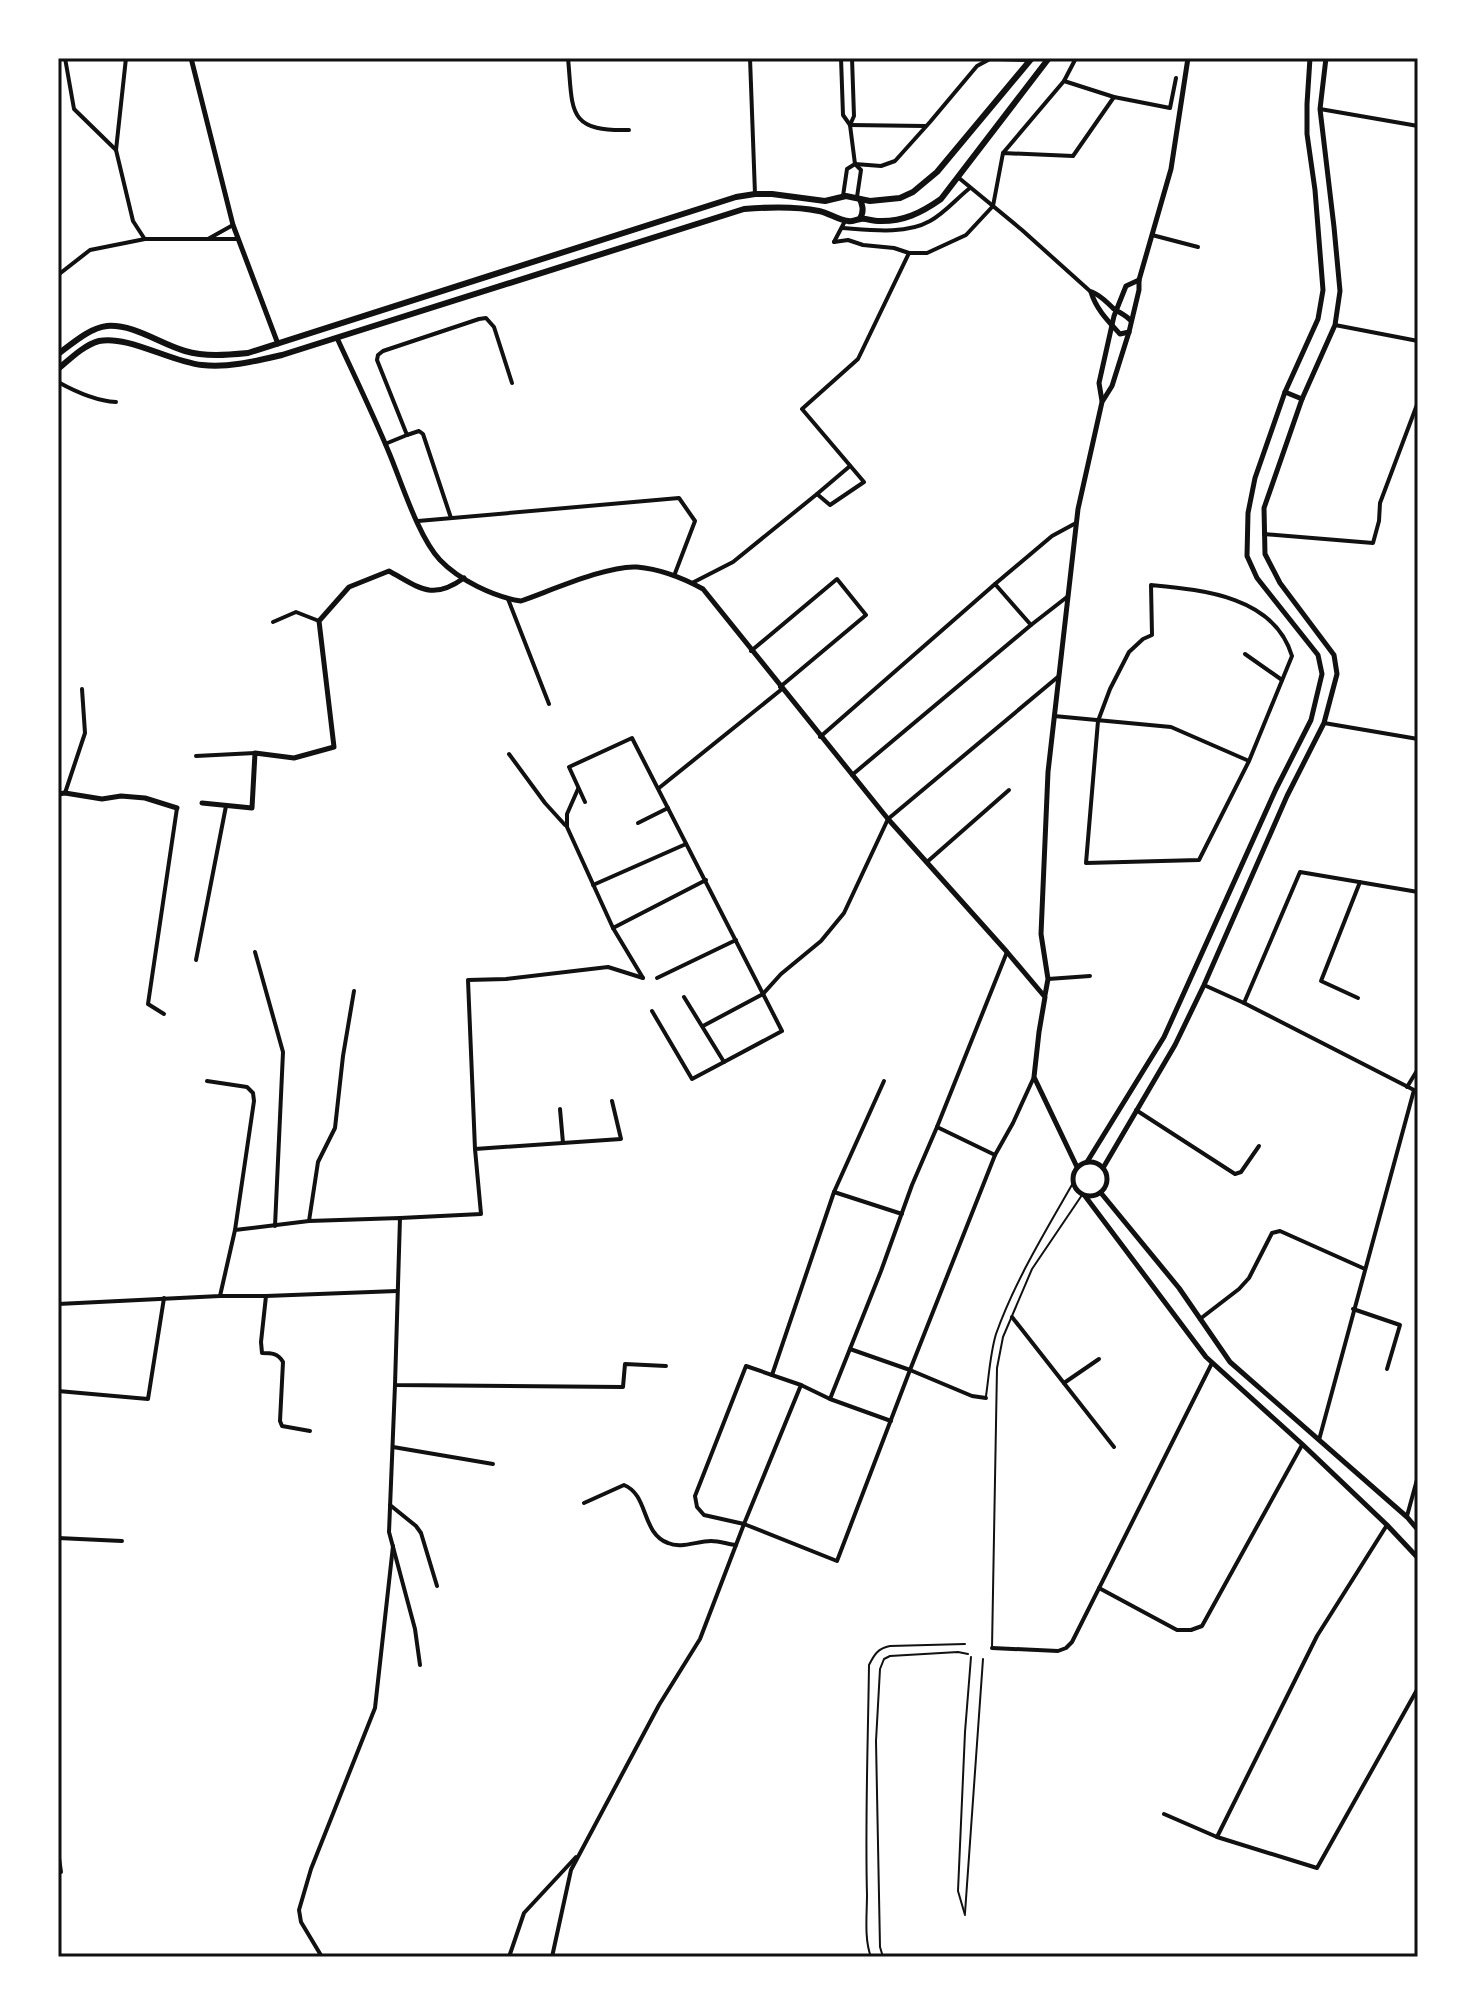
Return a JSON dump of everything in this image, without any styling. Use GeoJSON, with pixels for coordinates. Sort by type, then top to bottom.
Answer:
{"type":"FeatureCollection","features":[{"type":"Feature","properties":{"kind":"highway"},"geometry":{"type":"LineString","coordinates":[[58,369],[86,347],[112,341],[205,366],[282,355],[736,211],[781,207],[820,211],[836,217],[843,225],[860,219],[892,221],[908,218],[924,212],[941,199],[1049,58]]}},
{"type":"Feature","properties":{"kind":"highway"},"geometry":{"type":"LineString","coordinates":[[58,354],[80,337],[106,326],[132,330],[186,352],[206,355],[248,353],[736,197],[772,194],[825,201],[841,197],[870,201],[900,198],[923,185],[937,172],[1032,59]]}},
{"type":"Feature","properties":{"kind":"highway"},"geometry":{"type":"LineString","coordinates":[[836,217],[836,203],[841,197]]}},
{"type":"Feature","properties":{"kind":"highway"},"geometry":{"type":"LineString","coordinates":[[859,198],[863,207],[860,219]]}},
{"type":"Feature","properties":{"kind":"highway"},"geometry":{"type":"LineString","coordinates":[[278,344],[282,355]]}},
{"type":"Feature","properties":{"kind":"main road"},"geometry":{"type":"LineString","coordinates":[[191,58],[233,225],[278,344]]}},
{"type":"Feature","properties":{"kind":"main road"},"geometry":{"type":"LineString","coordinates":[[1077,1167],[1034,1077],[1048,979],[1041,934],[1048,772],[1078,509],[1102,402],[1112,386],[1129,332],[1140,279],[1171,169],[1188,58]]}},
{"type":"Feature","properties":{"kind":"main road"},"geometry":{"type":"LineString","coordinates":[[1310,58],[1307,134],[1323,290],[1318,319],[1285,392],[1255,478],[1248,513],[1247,556],[1257,578],[1318,655],[1322,674],[1311,720],[1276,789],[1164,1037],[1087,1162],[1077,1167],[1073,1183],[1212,1363],[1302,1444],[1418,1558]]}},
{"type":"Feature","properties":{"kind":"main road"},"geometry":{"type":"LineString","coordinates":[[1103,1168],[1175,1045],[1204,985],[1287,796],[1324,723],[1337,674],[1334,655],[1280,583],[1265,554],[1264,534],[1264,508],[1302,399],[1335,325],[1340,291],[1320,109],[1326,58]]}},
{"type":"Feature","properties":{"kind":"main road"},"geometry":{"type":"LineString","coordinates":[[1315,190],[1329,187]]}},
{"type":"Feature","properties":{"kind":"main road"},"geometry":{"type":"LineString","coordinates":[[1102,402],[1099,383],[1117,311],[1126,286],[1140,279]]}},
{"type":"Feature","properties":{"kind":"main road"},"geometry":{"type":"LineString","coordinates":[[1091,292],[1103,297],[1131,321]]}},
{"type":"Feature","properties":{"kind":"main road"},"geometry":{"type":"LineString","coordinates":[[1091,292],[1095,304],[1120,334],[1129,332]]}},
{"type":"Feature","properties":{"kind":"main road"},"geometry":{"type":"LineString","coordinates":[[337,338],[424,537],[440,560],[491,593],[521,601],[615,568],[636,567],[674,576],[703,589],[888,819],[1045,997]]}},
{"type":"Feature","properties":{"kind":"main road"},"geometry":{"type":"LineString","coordinates":[[1285,392],[1302,399]]}},
{"type":"Feature","properties":{"kind":"main road"},"geometry":{"type":"LineString","coordinates":[[202,803],[252,808],[255,753],[294,758],[334,747],[319,621],[349,587],[389,571],[426,591],[449,589],[464,578]]}},
{"type":"Feature","properties":{"kind":"main road"},"geometry":{"type":"LineString","coordinates":[[1276,789],[1287,796]]}},
{"type":"Feature","properties":{"kind":"main road"},"geometry":{"type":"LineString","coordinates":[[62,793],[102,799],[121,796],[145,798],[177,808]]}},
{"type":"Feature","properties":{"kind":"main road"},"geometry":{"type":"LineString","coordinates":[[1059,1130],[1077,1167]]}},
{"type":"Feature","properties":{"kind":"main road"},"geometry":{"type":"LineString","coordinates":[[1083,1195],[1095,1196],[1107,1184],[1103,1168],[1087,1162]]}},
{"type":"Feature","properties":{"kind":"main road"},"geometry":{"type":"LineString","coordinates":[[1101,1193],[1179,1288],[1230,1362],[1418,1530]]}},
{"type":"Feature","properties":{"kind":"street"},"geometry":{"type":"LineString","coordinates":[[65,58],[74,109],[116,150]]}},
{"type":"Feature","properties":{"kind":"street"},"geometry":{"type":"LineString","coordinates":[[125,58],[116,150],[133,221],[145,239]]}},
{"type":"Feature","properties":{"kind":"street"},"geometry":{"type":"LineString","coordinates":[[568,58],[572,105],[577,118],[589,127],[629,130]]}},
{"type":"Feature","properties":{"kind":"street"},"geometry":{"type":"LineString","coordinates":[[750,58],[755,194]]}},
{"type":"Feature","properties":{"kind":"street"},"geometry":{"type":"LineString","coordinates":[[841,58],[843,115],[850,125],[855,164],[861,170],[859,198]]}},
{"type":"Feature","properties":{"kind":"street"},"geometry":{"type":"LineString","coordinates":[[850,125],[854,116],[852,58]]}},
{"type":"Feature","properties":{"kind":"street"},"geometry":{"type":"LineString","coordinates":[[970,188],[931,220],[915,227],[882,231],[843,225],[834,242],[848,240],[909,253],[927,253],[966,235],[993,206],[1003,153],[1064,81],[1076,58]]}},
{"type":"Feature","properties":{"kind":"street"},"geometry":{"type":"LineString","coordinates":[[841,197],[847,169],[855,164],[881,166],[895,161],[977,66],[990,59],[1032,59]]}},
{"type":"Feature","properties":{"kind":"street"},"geometry":{"type":"LineString","coordinates":[[1064,81],[1114,97],[1170,108],[1176,78]]}},
{"type":"Feature","properties":{"kind":"street"},"geometry":{"type":"LineString","coordinates":[[1003,153],[1073,156],[1114,97]]}},
{"type":"Feature","properties":{"kind":"street"},"geometry":{"type":"LineString","coordinates":[[1320,109],[1418,126]]}},
{"type":"Feature","properties":{"kind":"street"},"geometry":{"type":"LineString","coordinates":[[850,125],[925,126]]}},
{"type":"Feature","properties":{"kind":"street"},"geometry":{"type":"LineString","coordinates":[[959,178],[1091,292]]}},
{"type":"Feature","properties":{"kind":"street"},"geometry":{"type":"LineString","coordinates":[[206,240],[233,225]]}},
{"type":"Feature","properties":{"kind":"street"},"geometry":{"type":"LineString","coordinates":[[1152,235],[1198,247]]}},
{"type":"Feature","properties":{"kind":"street"},"geometry":{"type":"LineString","coordinates":[[58,275],[90,250],[145,239],[238,239]]}},
{"type":"Feature","properties":{"kind":"street"},"geometry":{"type":"LineString","coordinates":[[817,494],[830,505],[864,482],[802,409],[858,359],[909,253]]}},
{"type":"Feature","properties":{"kind":"street"},"geometry":{"type":"LineString","coordinates":[[407,435],[377,360],[383,351],[486,318],[494,327],[512,383]]}},
{"type":"Feature","properties":{"kind":"street"},"geometry":{"type":"LineString","coordinates":[[1335,325],[1418,341]]}},
{"type":"Feature","properties":{"kind":"street"},"geometry":{"type":"LineString","coordinates":[[58,382],[85,395],[116,402]]}},
{"type":"Feature","properties":{"kind":"street"},"geometry":{"type":"LineString","coordinates":[[1264,534],[1373,543],[1380,503],[1418,402]]}},
{"type":"Feature","properties":{"kind":"street"},"geometry":{"type":"LineString","coordinates":[[385,444],[419,431],[423,434],[451,518]]}},
{"type":"Feature","properties":{"kind":"street"},"geometry":{"type":"LineString","coordinates":[[692,583],[733,562],[850,466]]}},
{"type":"Feature","properties":{"kind":"street"},"geometry":{"type":"LineString","coordinates":[[418,521],[679,498],[695,521],[674,576]]}},
{"type":"Feature","properties":{"kind":"street"},"geometry":{"type":"LineString","coordinates":[[820,737],[1052,536],[1076,523]]}},
{"type":"Feature","properties":{"kind":"street"},"geometry":{"type":"LineString","coordinates":[[658,789],[866,615],[837,579],[751,651]]}},
{"type":"Feature","properties":{"kind":"street"},"geometry":{"type":"LineString","coordinates":[[995,584],[1031,625]]}},
{"type":"Feature","properties":{"kind":"street"},"geometry":{"type":"LineString","coordinates":[[1151,585],[1218,593],[1245,604],[1270,620],[1289,645],[1292,656],[1282,680],[1249,761],[1199,860],[1086,863],[1098,721],[1129,652],[1152,635],[1151,585]]}},
{"type":"Feature","properties":{"kind":"street"},"geometry":{"type":"LineString","coordinates":[[852,775],[1068,596]]}},
{"type":"Feature","properties":{"kind":"street"},"geometry":{"type":"LineString","coordinates":[[508,599],[549,704]]}},
{"type":"Feature","properties":{"kind":"street"},"geometry":{"type":"LineString","coordinates":[[273,622],[296,612],[319,621]]}},
{"type":"Feature","properties":{"kind":"street"},"geometry":{"type":"LineString","coordinates":[[1245,654],[1282,680]]}},
{"type":"Feature","properties":{"kind":"street"},"geometry":{"type":"LineString","coordinates":[[702,1026],[763,994],[781,974],[821,941],[844,913],[888,819],[1059,676]]}},
{"type":"Feature","properties":{"kind":"street"},"geometry":{"type":"LineString","coordinates":[[62,793],[85,733],[82,689]]}},
{"type":"Feature","properties":{"kind":"street"},"geometry":{"type":"LineString","coordinates":[[1054,716],[1171,727],[1249,761]]}},
{"type":"Feature","properties":{"kind":"street"},"geometry":{"type":"LineString","coordinates":[[1324,723],[1418,739]]}},
{"type":"Feature","properties":{"kind":"street"},"geometry":{"type":"LineString","coordinates":[[585,802],[569,767],[632,738],[782,1031],[692,1079],[652,1011]]}},
{"type":"Feature","properties":{"kind":"street"},"geometry":{"type":"LineString","coordinates":[[196,756],[255,753]]}},
{"type":"Feature","properties":{"kind":"street"},"geometry":{"type":"LineString","coordinates":[[235,1230],[309,1221],[481,1214],[468,980],[506,979],[608,967],[643,978],[613,928],[567,827],[509,754]]}},
{"type":"Feature","properties":{"kind":"street"},"geometry":{"type":"LineString","coordinates":[[567,827],[567,814],[578,789]]}},
{"type":"Feature","properties":{"kind":"street"},"geometry":{"type":"LineString","coordinates":[[927,862],[1009,790]]}},
{"type":"Feature","properties":{"kind":"street"},"geometry":{"type":"LineString","coordinates":[[196,960],[226,806]]}},
{"type":"Feature","properties":{"kind":"street"},"geometry":{"type":"LineString","coordinates":[[164,1014],[148,1004],[177,808]]}},
{"type":"Feature","properties":{"kind":"street"},"geometry":{"type":"LineString","coordinates":[[638,823],[668,808]]}},
{"type":"Feature","properties":{"kind":"street"},"geometry":{"type":"LineString","coordinates":[[593,885],[687,844]]}},
{"type":"Feature","properties":{"kind":"street"},"geometry":{"type":"LineString","coordinates":[[1244,1003],[1300,872],[1418,892]]}},
{"type":"Feature","properties":{"kind":"street"},"geometry":{"type":"LineString","coordinates":[[613,928],[706,880]]}},
{"type":"Feature","properties":{"kind":"street"},"geometry":{"type":"LineString","coordinates":[[1358,998],[1321,981],[1360,882]]}},
{"type":"Feature","properties":{"kind":"street"},"geometry":{"type":"LineString","coordinates":[[657,978],[736,940]]}},
{"type":"Feature","properties":{"kind":"street"},"geometry":{"type":"LineString","coordinates":[[255,952],[283,1052],[275,1226]]}},
{"type":"Feature","properties":{"kind":"street"},"geometry":{"type":"LineString","coordinates":[[830,1399],[1007,952]]}},
{"type":"Feature","properties":{"kind":"street"},"geometry":{"type":"LineString","coordinates":[[1048,979],[1090,976]]}},
{"type":"Feature","properties":{"kind":"street"},"geometry":{"type":"LineString","coordinates":[[1204,985],[1414,1090],[1319,1440]]}},
{"type":"Feature","properties":{"kind":"street"},"geometry":{"type":"LineString","coordinates":[[309,1221],[318,1162],[335,1128],[354,991]]}},
{"type":"Feature","properties":{"kind":"street"},"geometry":{"type":"LineString","coordinates":[[684,997],[724,1062]]}},
{"type":"Feature","properties":{"kind":"street"},"geometry":{"type":"LineString","coordinates":[[1407,1087],[1418,1069]]}},
{"type":"Feature","properties":{"kind":"street"},"geometry":{"type":"LineString","coordinates":[[891,1421],[746,1366],[695,1496],[697,1507],[704,1515],[744,1524],[837,1561],[995,1155],[1034,1077]]}},
{"type":"Feature","properties":{"kind":"street"},"geometry":{"type":"LineString","coordinates":[[207,1081],[247,1087],[253,1093],[254,1101],[235,1230],[220,1296]]}},
{"type":"Feature","properties":{"kind":"street"},"geometry":{"type":"LineString","coordinates":[[772,1375],[834,1192],[884,1081]]}},
{"type":"Feature","properties":{"kind":"street"},"geometry":{"type":"LineString","coordinates":[[475,1149],[621,1139],[612,1101]]}},
{"type":"Feature","properties":{"kind":"street"},"geometry":{"type":"LineString","coordinates":[[560,1109],[563,1143]]}},
{"type":"Feature","properties":{"kind":"street"},"geometry":{"type":"LineString","coordinates":[[1136,1110],[1235,1174],[1241,1172],[1259,1146]]}},
{"type":"Feature","properties":{"kind":"street"},"geometry":{"type":"LineString","coordinates":[[937,1127],[995,1155]]}},
{"type":"Feature","properties":{"kind":"street"},"geometry":{"type":"LineString","coordinates":[[834,1192],[902,1214]]}},
{"type":"Feature","properties":{"kind":"street"},"geometry":{"type":"LineString","coordinates":[[400,1218],[389,1532],[415,1629],[420,1665]]}},
{"type":"Feature","properties":{"kind":"street"},"geometry":{"type":"LineString","coordinates":[[1200,1319],[1249,1278],[1272,1233],[1280,1231],[1365,1269]]}},
{"type":"Feature","properties":{"kind":"street"},"geometry":{"type":"LineString","coordinates":[[58,1304],[398,1291]]}},
{"type":"Feature","properties":{"kind":"street"},"geometry":{"type":"LineString","coordinates":[[266,1296],[262,1353],[280,1356],[283,1362],[280,1421],[282,1426],[310,1431]]}},
{"type":"Feature","properties":{"kind":"street"},"geometry":{"type":"LineString","coordinates":[[58,1391],[148,1399],[164,1298]]}},
{"type":"Feature","properties":{"kind":"street"},"geometry":{"type":"LineString","coordinates":[[1353,1309],[1400,1325],[1387,1369]]}},
{"type":"Feature","properties":{"kind":"street"},"geometry":{"type":"LineString","coordinates":[[1012,1317],[1114,1447]]}},
{"type":"Feature","properties":{"kind":"street"},"geometry":{"type":"LineString","coordinates":[[850,1349],[972,1396],[986,1398]]}},
{"type":"Feature","properties":{"kind":"street"},"geometry":{"type":"LineString","coordinates":[[1064,1383],[1099,1359]]}},
{"type":"Feature","properties":{"kind":"street"},"geometry":{"type":"LineString","coordinates":[[992,1648],[1058,1651],[1072,1642],[1212,1363]]}},
{"type":"Feature","properties":{"kind":"street"},"geometry":{"type":"LineString","coordinates":[[395,1385],[623,1387],[625,1364],[666,1366]]}},
{"type":"Feature","properties":{"kind":"street"},"geometry":{"type":"LineString","coordinates":[[552,1957],[571,1870],[659,1705],[700,1639],[801,1385]]}},
{"type":"Feature","properties":{"kind":"street"},"geometry":{"type":"LineString","coordinates":[[1099,1588],[1177,1630],[1202,1626],[1302,1444]]}},
{"type":"Feature","properties":{"kind":"street"},"geometry":{"type":"LineString","coordinates":[[393,1447],[493,1464]]}},
{"type":"Feature","properties":{"kind":"street"},"geometry":{"type":"LineString","coordinates":[[1407,1517],[1418,1476]]}},
{"type":"Feature","properties":{"kind":"street"},"geometry":{"type":"LineString","coordinates":[[584,1503],[624,1485],[636,1492],[650,1527],[659,1539],[670,1545],[712,1541],[736,1545]]}},
{"type":"Feature","properties":{"kind":"street"},"geometry":{"type":"LineString","coordinates":[[390,1505],[421,1533],[437,1586]]}},
{"type":"Feature","properties":{"kind":"street"},"geometry":{"type":"LineString","coordinates":[[1217,1837],[1317,1636],[1387,1525]]}},
{"type":"Feature","properties":{"kind":"street"},"geometry":{"type":"LineString","coordinates":[[58,1538],[122,1541]]}},
{"type":"Feature","properties":{"kind":"street"},"geometry":{"type":"LineString","coordinates":[[322,1957],[301,1922],[299,1910],[311,1869],[375,1708],[393,1546]]}},
{"type":"Feature","properties":{"kind":"street"},"geometry":{"type":"LineString","coordinates":[[1164,1814],[1217,1837],[1317,1868],[1418,1688]]}},
{"type":"Feature","properties":{"kind":"street"},"geometry":{"type":"LineString","coordinates":[[58,1851],[61,1872]]}},
{"type":"Feature","properties":{"kind":"street"},"geometry":{"type":"LineString","coordinates":[[509,1957],[524,1913],[581,1853]]}},
{"type":"Feature","properties":{"kind":"lane"},"geometry":{"type":"LineString","coordinates":[[986,1398],[996,1336],[1026,1266],[1073,1183]]}},
{"type":"Feature","properties":{"kind":"lane"},"geometry":{"type":"LineString","coordinates":[[992,1648],[997,1368],[1003,1337],[1032,1269],[1083,1195]]}},
{"type":"Feature","properties":{"kind":"lane"},"geometry":{"type":"LineString","coordinates":[[871,1957],[866,1874],[869,1665],[882,1647],[965,1644]]}},
{"type":"Feature","properties":{"kind":"lane"},"geometry":{"type":"LineString","coordinates":[[883,1957],[880,1947],[876,1741],[880,1669],[884,1659],[890,1656],[958,1652],[970,1656],[958,1891],[965,1915],[983,1659]]}}]}
